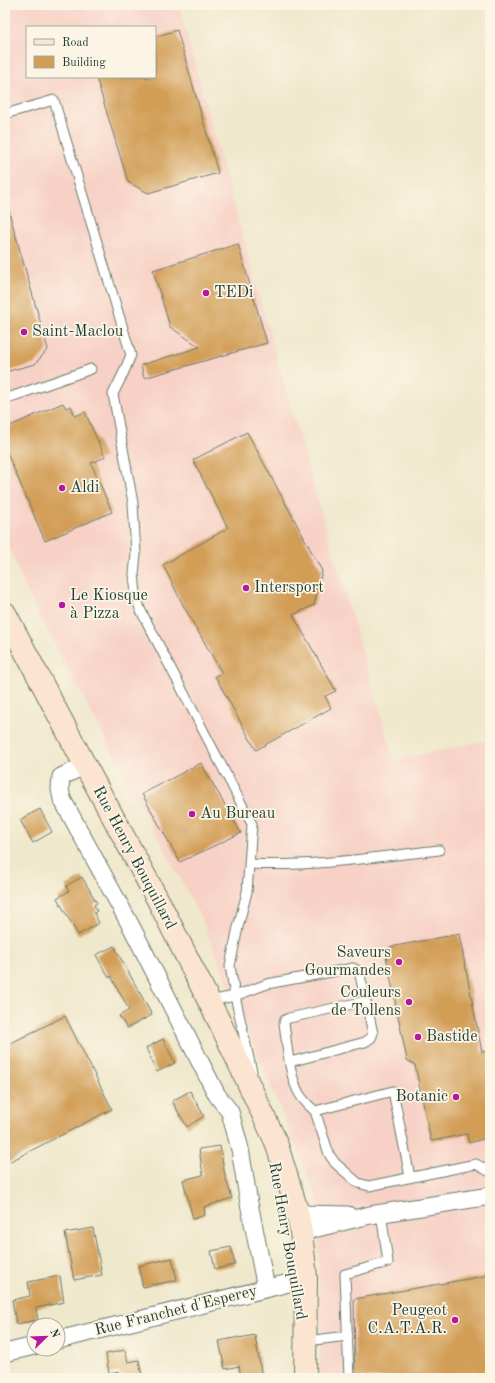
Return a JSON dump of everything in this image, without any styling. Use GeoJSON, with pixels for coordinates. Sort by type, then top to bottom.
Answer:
{"type":"FeatureCollection","features":[{"type":"Feature","properties":{"kind":"main road","name":"Rue Henry Bouquillard"},"geometry":{"type":"LineString","coordinates":[[5,613],[86,768],[159,902],[276,1142],[296,1207],[301,1232],[306,1278],[305,1378]]}},
{"type":"Feature","properties":{"kind":"main road","name":"Rue Henry Bouquillard"},"geometry":{"type":"LineString","coordinates":[[259,1105],[301,1232]]}},
{"type":"Feature","properties":{"kind":"main road","name":"Rue Henry Bouquillard"},"geometry":{"type":"LineString","coordinates":[[270,1142],[290,1241],[293,1282],[305,1341]]}},
{"type":"Feature","properties":{"kind":"street"},"geometry":{"type":"LineString","coordinates":[[86,768],[75,770],[61,777],[60,789],[62,799],[132,928],[217,1095],[230,1112],[240,1148],[266,1288]]}},
{"type":"Feature","properties":{"kind":"street"},"geometry":{"type":"LineString","coordinates":[[301,1232],[375,1214],[490,1196]]}},
{"type":"Feature","properties":{"kind":"street"},"geometry":{"type":"LineString","coordinates":[[296,1207],[305,1214],[375,1214]]}},
{"type":"Feature","properties":{"kind":"street","name":"Rue Franchet d'Esperey"},"geometry":{"type":"LineString","coordinates":[[66,1338],[293,1282]]}},
{"type":"Feature","properties":{"kind":"street"},"geometry":{"type":"LineString","coordinates":[[5,1353],[26,1348]]}},
{"type":"Feature","properties":{"kind":"lane"},"geometry":{"type":"LineString","coordinates":[[5,114],[54,100],[131,356],[113,394],[133,503],[136,554],[134,574],[136,594],[140,609],[251,819],[253,832],[247,892],[230,966],[235,996],[259,1105]]}},
{"type":"Feature","properties":{"kind":"lane"},"geometry":{"type":"LineString","coordinates":[[5,399],[91,369]]}},
{"type":"Feature","properties":{"kind":"lane"},"geometry":{"type":"LineString","coordinates":[[250,864],[278,865],[439,850]]}},
{"type":"Feature","properties":{"kind":"lane"},"geometry":{"type":"LineString","coordinates":[[208,1001],[235,996],[267,984],[353,968],[359,971],[373,1033],[371,1038],[364,1042],[290,1062]]}},
{"type":"Feature","properties":{"kind":"lane"},"geometry":{"type":"LineString","coordinates":[[366,1001],[289,1018],[285,1020],[284,1023],[293,1078],[299,1094],[315,1111],[329,1154],[335,1163],[358,1183],[369,1186],[476,1164],[490,1172]]}},
{"type":"Feature","properties":{"kind":"lane"},"geometry":{"type":"LineString","coordinates":[[315,1111],[393,1091],[410,1177]]}},
{"type":"Feature","properties":{"kind":"lane"},"geometry":{"type":"LineString","coordinates":[[349,1378],[345,1274],[388,1262],[375,1214]]}},
{"type":"Feature","properties":{"kind":"lane"},"geometry":{"type":"LineString","coordinates":[[305,1341],[348,1336]]}},
{"type":"Feature","properties":{"kind":"shaded area"},"geometry":{"type":"Polygon","coordinates":[[[5,5],[179,5],[285,388],[394,760],[490,740],[490,1378],[320,1378],[318,1199],[200,916],[28,594],[5,539],[5,5]]]}},
{"type":"Feature","properties":{"kind":"building"},"geometry":{"type":"Polygon","coordinates":[[[177,30],[218,173],[148,193],[128,182],[96,78],[156,78],[156,37],[177,30]]]}},
{"type":"Feature","properties":{"kind":"building"},"geometry":{"type":"Polygon","coordinates":[[[9,212],[48,349],[35,364],[5,372],[5,213],[9,212]]]}},
{"type":"Feature","properties":{"kind":"building","name":"TEDi"},"geometry":{"type":"Polygon","coordinates":[[[238,244],[267,343],[144,378],[141,365],[200,347],[170,327],[153,270],[238,244]]]}},
{"type":"Feature","properties":{"kind":"building","name":"Aldi"},"geometry":{"type":"Polygon","coordinates":[[[63,403],[66,408],[71,406],[75,416],[85,412],[105,457],[91,463],[112,512],[45,541],[5,448],[5,428],[63,403]]]}},
{"type":"Feature","properties":{"kind":"building","name":"Intersport"},"geometry":{"type":"Polygon","coordinates":[[[247,432],[322,571],[314,605],[293,615],[336,691],[325,696],[331,708],[256,750],[215,676],[222,673],[184,607],[163,565],[228,528],[193,460],[247,432]]]}},
{"type":"Feature","properties":{"kind":"building","name":"Au Bureau"},"geometry":{"type":"Polygon","coordinates":[[[201,763],[241,833],[180,862],[142,794],[201,763]]]}},
{"type":"Feature","properties":{"kind":"building"},"geometry":{"type":"Polygon","coordinates":[[[40,809],[52,832],[33,843],[20,820],[40,809]]]}},
{"type":"Feature","properties":{"kind":"building"},"geometry":{"type":"Polygon","coordinates":[[[82,877],[97,903],[94,905],[97,911],[94,913],[99,923],[78,935],[57,898],[69,891],[66,886],[82,877]]]}},
{"type":"Feature","properties":{"kind":"building"},"geometry":{"type":"Polygon","coordinates":[[[459,934],[482,1052],[490,1050],[490,1137],[469,1143],[467,1134],[431,1141],[415,1065],[407,1060],[386,956],[390,947],[459,934]]]}},
{"type":"Feature","properties":{"kind":"building"},"geometry":{"type":"Polygon","coordinates":[[[114,946],[152,1015],[127,1028],[119,1016],[129,1010],[111,976],[109,978],[96,955],[114,946]]]}},
{"type":"Feature","properties":{"kind":"building"},"geometry":{"type":"Polygon","coordinates":[[[65,1016],[112,1109],[5,1164],[5,1046],[65,1016]]]}},
{"type":"Feature","properties":{"kind":"building"},"geometry":{"type":"Polygon","coordinates":[[[163,1039],[175,1063],[157,1072],[146,1048],[163,1039]]]}},
{"type":"Feature","properties":{"kind":"building"},"geometry":{"type":"Polygon","coordinates":[[[190,1091],[204,1116],[187,1127],[172,1101],[190,1091]]]}},
{"type":"Feature","properties":{"kind":"building"},"geometry":{"type":"Polygon","coordinates":[[[220,1146],[225,1176],[232,1198],[204,1207],[205,1215],[193,1219],[183,1180],[203,1175],[199,1149],[220,1146]]]}},
{"type":"Feature","properties":{"kind":"building"},"geometry":{"type":"Polygon","coordinates":[[[93,1228],[102,1275],[74,1280],[65,1233],[93,1228]]]}},
{"type":"Feature","properties":{"kind":"building"},"geometry":{"type":"Polygon","coordinates":[[[231,1247],[235,1265],[215,1269],[211,1251],[231,1247]]]}},
{"type":"Feature","properties":{"kind":"building"},"geometry":{"type":"Polygon","coordinates":[[[172,1258],[177,1280],[143,1287],[138,1266],[172,1258]]]}},
{"type":"Feature","properties":{"kind":"building","name":"Peugeot C.A.T.A.R."},"geometry":{"type":"Polygon","coordinates":[[[490,1275],[490,1378],[355,1378],[354,1299],[490,1275]]]}},
{"type":"Feature","properties":{"kind":"building"},"geometry":{"type":"Polygon","coordinates":[[[60,1276],[64,1302],[36,1308],[38,1317],[26,1317],[26,1322],[16,1324],[12,1300],[30,1296],[28,1282],[60,1276]]]}},
{"type":"Feature","properties":{"kind":"building"},"geometry":{"type":"Polygon","coordinates":[[[255,1335],[262,1378],[241,1378],[239,1366],[225,1369],[219,1341],[255,1335]]]}},
{"type":"Feature","properties":{"kind":"building"},"geometry":{"type":"Polygon","coordinates":[[[125,1350],[128,1362],[139,1360],[142,1376],[121,1378],[120,1372],[109,1374],[106,1354],[125,1350]]]}},
{"type":"Feature","properties":{"kind":"place","name":"TEDi"},"geometry":{"type":"Point","coordinates":[206,293]}},
{"type":"Feature","properties":{"kind":"place","name":"Saint-Maclou"},"geometry":{"type":"Point","coordinates":[24,332]}},
{"type":"Feature","properties":{"kind":"place","name":"Aldi"},"geometry":{"type":"Point","coordinates":[62,488]}},
{"type":"Feature","properties":{"kind":"place","name":"Intersport"},"geometry":{"type":"Point","coordinates":[246,588]}},
{"type":"Feature","properties":{"kind":"place","name":"Le Kiosque à Pizza"},"geometry":{"type":"Point","coordinates":[62,605]}},
{"type":"Feature","properties":{"kind":"place","name":"Au Bureau"},"geometry":{"type":"Point","coordinates":[192,814]}},
{"type":"Feature","properties":{"kind":"place","name":"Saveurs Gourmandes"},"geometry":{"type":"Point","coordinates":[399,962]}},
{"type":"Feature","properties":{"kind":"place","name":"Couleurs de Tollens"},"geometry":{"type":"Point","coordinates":[409,1002]}},
{"type":"Feature","properties":{"kind":"place","name":"Bastide"},"geometry":{"type":"Point","coordinates":[418,1037]}},
{"type":"Feature","properties":{"kind":"place","name":"Botanic"},"geometry":{"type":"Point","coordinates":[456,1097]}},
{"type":"Feature","properties":{"kind":"place","name":"Peugeot C.A.T.A.R."},"geometry":{"type":"Point","coordinates":[455,1320]}}]}
